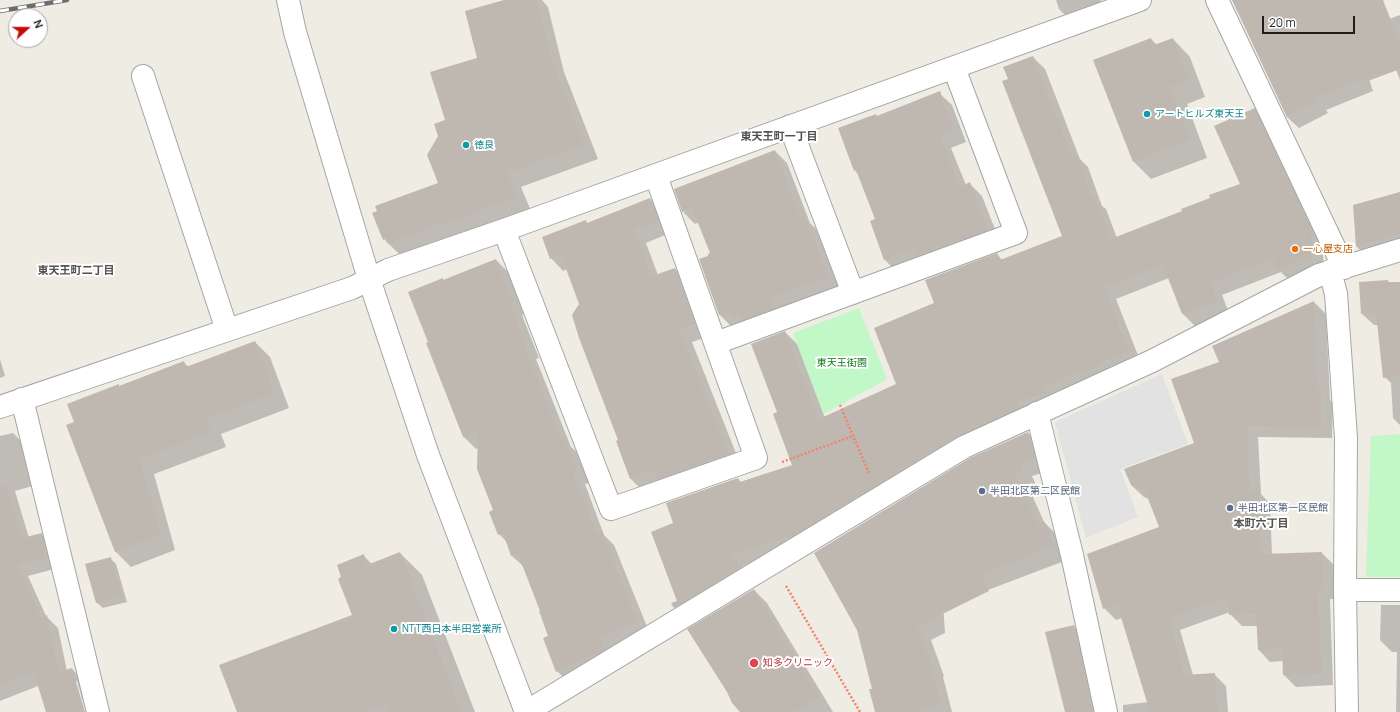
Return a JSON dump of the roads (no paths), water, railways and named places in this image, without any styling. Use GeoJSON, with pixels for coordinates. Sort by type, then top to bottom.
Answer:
{"type":"FeatureCollection","features":[{"type":"Feature","properties":{"kind":"street"},"geometry":{"type":"LineString","coordinates":[[288,0],[295,32],[369,279],[428,455],[526,712],[964,447],[1152,361],[1319,275],[1400,250]]}},
{"type":"Feature","properties":{"kind":"street"},"geometry":{"type":"LineString","coordinates":[[0,407],[352,288],[388,270],[656,176],[1140,0]]}},
{"type":"Feature","properties":{"kind":"street"},"geometry":{"type":"LineString","coordinates":[[1217,0],[1337,270],[1336,294],[1346,438],[1345,590],[1347,712]]}},
{"type":"Feature","properties":{"kind":"street"},"geometry":{"type":"LineString","coordinates":[[716,343],[1016,233],[954,68]]}},
{"type":"Feature","properties":{"kind":"street"},"geometry":{"type":"LineString","coordinates":[[142,76],[227,330]]}},
{"type":"Feature","properties":{"kind":"street"},"geometry":{"type":"LineString","coordinates":[[790,126],[853,294]]}},
{"type":"Feature","properties":{"kind":"street"},"geometry":{"type":"LineString","coordinates":[[504,230],[611,510],[756,458],[656,176]]}},
{"type":"Feature","properties":{"kind":"street"},"geometry":{"type":"LineString","coordinates":[[22,399],[98,712]]}},
{"type":"Feature","properties":{"kind":"street"},"geometry":{"type":"LineString","coordinates":[[1036,413],[1072,555],[1106,712]]}},
{"type":"Feature","properties":{"kind":"street"},"geometry":{"type":"LineString","coordinates":[[1345,590],[1400,590]]}},
{"type":"Feature","properties":{"kind":"railway"},"geometry":{"type":"LineString","coordinates":[[0,11],[67,0]]}},
{"type":"Feature","properties":{"kind":"place","name":"アートヒルズ東天王"},"geometry":{"type":"Point","coordinates":[1147,114]}},
{"type":"Feature","properties":{"kind":"place","name":"徳良"},"geometry":{"type":"Point","coordinates":[466,145]}},
{"type":"Feature","properties":{"kind":"place","name":"一心屋支店"},"geometry":{"type":"Point","coordinates":[1295,249]}},
{"type":"Feature","properties":{"kind":"place","name":"半田北区第二区民館"},"geometry":{"type":"Point","coordinates":[982,491]}},
{"type":"Feature","properties":{"kind":"place","name":"半田北区第一区民館"},"geometry":{"type":"Point","coordinates":[1230,508]}},
{"type":"Feature","properties":{"kind":"place","name":"NTT西日本半田営業所"},"geometry":{"type":"Point","coordinates":[394,629]}},
{"type":"Feature","properties":{"kind":"place","name":"知多クリニック"},"geometry":{"type":"Point","coordinates":[754,663]}},
{"type":"Feature","properties":{"kind":"district","name":"東天王町一丁目"},"geometry":{"type":"Point","coordinates":[779,137]}},
{"type":"Feature","properties":{"kind":"district","name":"東天王町二丁目"},"geometry":{"type":"Point","coordinates":[76,271]}},
{"type":"Feature","properties":{"kind":"district","name":"本町六丁目"},"geometry":{"type":"Point","coordinates":[1261,524]}},
{"type":"Feature","properties":{"kind":"park label","name":"東天王街園"},"geometry":{"type":"Point","coordinates":[842,363]}}]}
